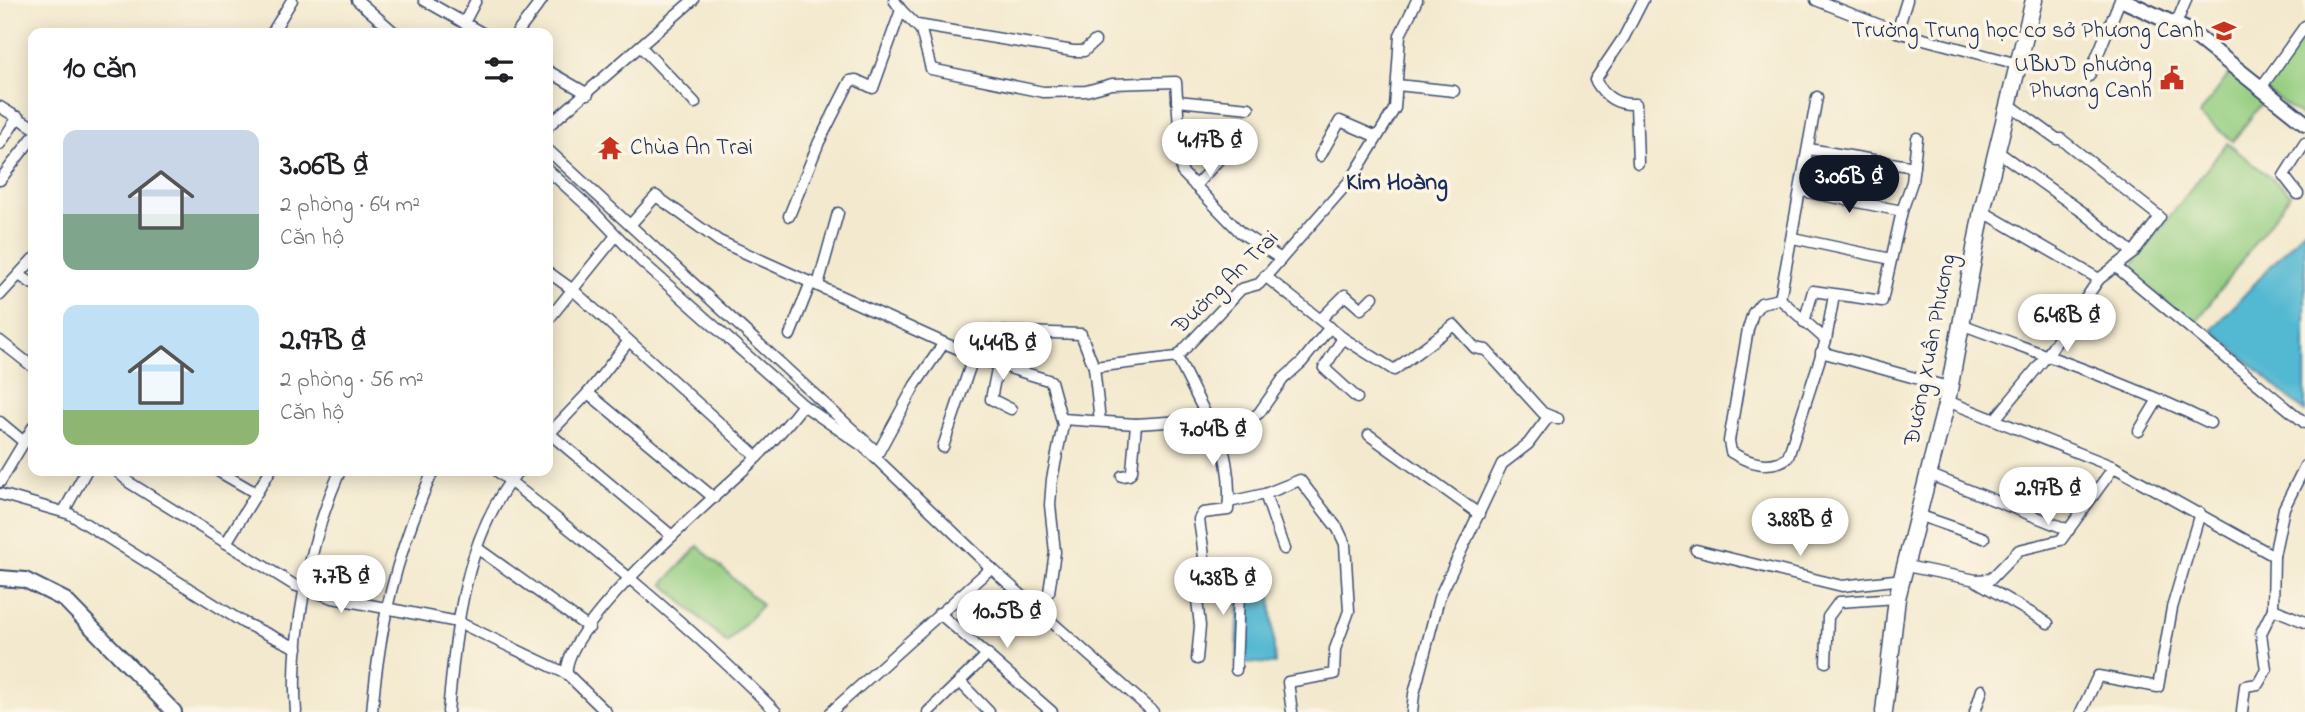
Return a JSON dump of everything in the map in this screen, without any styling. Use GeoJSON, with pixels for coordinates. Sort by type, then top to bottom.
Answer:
{"type":"FeatureCollection","features":[{"type":"Feature","properties":{"kind":"main road","name":"Đường Xuân Phương"},"geometry":{"type":"LineString","coordinates":[[1884,712],[1898,598],[1947,394],[1982,211],[2034,0]]}},
{"type":"Feature","properties":{"kind":"street"},"geometry":{"type":"LineString","coordinates":[[275,28],[292,0]]}},
{"type":"Feature","properties":{"kind":"street"},"geometry":{"type":"LineString","coordinates":[[356,0],[390,28]]}},
{"type":"Feature","properties":{"kind":"street"},"geometry":{"type":"LineString","coordinates":[[424,0],[473,28]]}},
{"type":"Feature","properties":{"kind":"street"},"geometry":{"type":"LineString","coordinates":[[464,23],[476,0]]}},
{"type":"Feature","properties":{"kind":"street"},"geometry":{"type":"LineString","coordinates":[[521,28],[542,0]]}},
{"type":"Feature","properties":{"kind":"street"},"geometry":{"type":"LineString","coordinates":[[553,122],[693,0]]}},
{"type":"Feature","properties":{"kind":"street"},"geometry":{"type":"LineString","coordinates":[[894,0],[917,25],[931,69],[1043,92],[1086,91],[1112,84],[1176,82],[1182,172],[1240,232],[1281,259]]}},
{"type":"Feature","properties":{"kind":"street","name":"Đường An Trai"},"geometry":{"type":"LineString","coordinates":[[1094,366],[1177,356],[1241,289],[1259,284],[1353,177],[1395,108],[1401,35],[1417,0]]}},
{"type":"Feature","properties":{"kind":"street"},"geometry":{"type":"LineString","coordinates":[[1639,163],[1636,104],[1621,105],[1608,97],[1595,80],[1624,37],[1643,0]]}},
{"type":"Feature","properties":{"kind":"street"},"geometry":{"type":"LineString","coordinates":[[1816,0],[1897,32],[2018,64]]}},
{"type":"Feature","properties":{"kind":"street"},"geometry":{"type":"LineString","coordinates":[[1897,32],[1907,0]]}},
{"type":"Feature","properties":{"kind":"street"},"geometry":{"type":"LineString","coordinates":[[2089,76],[2122,0],[2176,24],[2305,123]]}},
{"type":"Feature","properties":{"kind":"street"},"geometry":{"type":"LineString","coordinates":[[2176,24],[2186,0]]}},
{"type":"Feature","properties":{"kind":"street"},"geometry":{"type":"LineString","coordinates":[[789,216],[819,142],[850,81],[856,80],[873,88],[901,9]]}},
{"type":"Feature","properties":{"kind":"street"},"geometry":{"type":"LineString","coordinates":[[917,25],[1073,51],[1084,51],[1095,41]]}},
{"type":"Feature","properties":{"kind":"street"},"geometry":{"type":"LineString","coordinates":[[2260,89],[2305,26]]}},
{"type":"Feature","properties":{"kind":"street"},"geometry":{"type":"LineString","coordinates":[[641,47],[695,103]]}},
{"type":"Feature","properties":{"kind":"street"},"geometry":{"type":"LineString","coordinates":[[553,74],[588,94]]}},
{"type":"Feature","properties":{"kind":"street"},"geometry":{"type":"LineString","coordinates":[[1397,85],[1454,91]]}},
{"type":"Feature","properties":{"kind":"street"},"geometry":{"type":"LineString","coordinates":[[1780,299],[1802,191],[1817,97]]}},
{"type":"Feature","properties":{"kind":"street"},"geometry":{"type":"LineString","coordinates":[[1177,101],[1250,108]]}},
{"type":"Feature","properties":{"kind":"street"},"geometry":{"type":"LineString","coordinates":[[1996,418],[2046,357],[2099,279],[2133,253],[2160,217],[2061,139],[2010,105]]}},
{"type":"Feature","properties":{"kind":"street"},"geometry":{"type":"LineString","coordinates":[[0,107],[28,124]]}},
{"type":"Feature","properties":{"kind":"street"},"geometry":{"type":"LineString","coordinates":[[0,144],[18,117]]}},
{"type":"Feature","properties":{"kind":"street"},"geometry":{"type":"LineString","coordinates":[[1320,156],[1340,121],[1377,137]]}},
{"type":"Feature","properties":{"kind":"street"},"geometry":{"type":"LineString","coordinates":[[1804,322],[1812,290],[1882,301],[1914,167],[1917,138]]}},
{"type":"Feature","properties":{"kind":"street"},"geometry":{"type":"LineString","coordinates":[[2298,194],[2284,176],[2305,143]]}},
{"type":"Feature","properties":{"kind":"street"},"geometry":{"type":"LineString","coordinates":[[0,180],[28,144]]}},
{"type":"Feature","properties":{"kind":"street"},"geometry":{"type":"LineString","coordinates":[[1809,149],[1914,167]]}},
{"type":"Feature","properties":{"kind":"street"},"geometry":{"type":"LineString","coordinates":[[1997,151],[2084,213],[2133,253]]}},
{"type":"Feature","properties":{"kind":"street"},"geometry":{"type":"LineString","coordinates":[[1195,186],[1224,153]]}},
{"type":"Feature","properties":{"kind":"street"},"geometry":{"type":"LineString","coordinates":[[553,154],[878,453],[915,385],[944,343]]}},
{"type":"Feature","properties":{"kind":"street"},"geometry":{"type":"LineString","coordinates":[[1852,200],[1859,158]]}},
{"type":"Feature","properties":{"kind":"street"},"geometry":{"type":"LineString","coordinates":[[553,175],[592,210],[615,237],[803,405],[864,447],[991,568],[1153,712]]}},
{"type":"Feature","properties":{"kind":"street"},"geometry":{"type":"LineString","coordinates":[[1802,191],[1902,211]]}},
{"type":"Feature","properties":{"kind":"street"},"geometry":{"type":"LineString","coordinates":[[631,224],[656,196],[719,241],[944,343],[994,363],[1051,381],[1062,419],[1052,478],[1050,505],[1055,552],[1049,592]]}},
{"type":"Feature","properties":{"kind":"street"},"geometry":{"type":"LineString","coordinates":[[1982,211],[2099,279]]}},
{"type":"Feature","properties":{"kind":"street"},"geometry":{"type":"LineString","coordinates":[[790,335],[814,284],[838,213]]}},
{"type":"Feature","properties":{"kind":"street"},"geometry":{"type":"LineString","coordinates":[[553,314],[615,237]]}},
{"type":"Feature","properties":{"kind":"street"},"geometry":{"type":"LineString","coordinates":[[1793,238],[1891,259]]}},
{"type":"Feature","properties":{"kind":"street"},"geometry":{"type":"LineString","coordinates":[[0,295],[28,265]]}},
{"type":"Feature","properties":{"kind":"street"},"geometry":{"type":"LineString","coordinates":[[2115,266],[2305,423]]}},
{"type":"Feature","properties":{"kind":"street"},"geometry":{"type":"LineString","coordinates":[[19,275],[28,281]]}},
{"type":"Feature","properties":{"kind":"street"},"geometry":{"type":"LineString","coordinates":[[553,276],[573,290],[757,457]]}},
{"type":"Feature","properties":{"kind":"street"},"geometry":{"type":"LineString","coordinates":[[1265,276],[1343,338],[1394,370],[1454,325],[1475,348],[1486,350],[1543,413],[1553,417],[1528,444],[1502,464],[1439,597],[1413,694],[1412,712]]}},
{"type":"Feature","properties":{"kind":"street"},"geometry":{"type":"LineString","coordinates":[[1321,319],[1345,295],[1361,309],[1373,298]]}},
{"type":"Feature","properties":{"kind":"street"},"geometry":{"type":"LineString","coordinates":[[1780,299],[1761,303],[1753,313],[1729,441],[1731,452],[1768,465],[1779,464],[1788,457],[1826,341],[1834,295]]}},
{"type":"Feature","properties":{"kind":"street"},"geometry":{"type":"LineString","coordinates":[[1780,299],[1826,341]]}},
{"type":"Feature","properties":{"kind":"street"},"geometry":{"type":"LineString","coordinates":[[1961,324],[2046,357],[2110,377],[2157,401]]}},
{"type":"Feature","properties":{"kind":"street"},"geometry":{"type":"LineString","coordinates":[[1219,433],[1248,422],[1259,413],[1283,379],[1330,327]]}},
{"type":"Feature","properties":{"kind":"street"},"geometry":{"type":"LineString","coordinates":[[1011,409],[991,399],[994,363],[990,331],[1081,334],[1094,366],[1100,421]]}},
{"type":"Feature","properties":{"kind":"street"},"geometry":{"type":"LineString","coordinates":[[1343,338],[1324,368],[1357,398]]}},
{"type":"Feature","properties":{"kind":"street"},"geometry":{"type":"LineString","coordinates":[[0,341],[28,363]]}},
{"type":"Feature","properties":{"kind":"street"},"geometry":{"type":"LineString","coordinates":[[553,429],[588,393],[628,342]]}},
{"type":"Feature","properties":{"kind":"street"},"geometry":{"type":"LineString","coordinates":[[1821,352],[1947,394],[1996,418],[2114,467],[2274,556]]}},
{"type":"Feature","properties":{"kind":"street"},"geometry":{"type":"LineString","coordinates":[[943,447],[974,355]]}},
{"type":"Feature","properties":{"kind":"street"},"geometry":{"type":"LineString","coordinates":[[1177,356],[1209,421]]}},
{"type":"Feature","properties":{"kind":"street"},"geometry":{"type":"LineString","coordinates":[[588,393],[714,498]]}},
{"type":"Feature","properties":{"kind":"street"},"geometry":{"type":"LineString","coordinates":[[2139,431],[2159,398],[2210,423]]}},
{"type":"Feature","properties":{"kind":"street"},"geometry":{"type":"LineString","coordinates":[[567,674],[568,655],[629,579],[757,457],[803,405]]}},
{"type":"Feature","properties":{"kind":"street"},"geometry":{"type":"LineString","coordinates":[[1062,419],[1136,424],[1214,419],[1229,467],[1229,502],[1228,510],[1203,513],[1199,519],[1204,569],[1202,584],[1196,591],[1200,626],[1197,659]]}},
{"type":"Feature","properties":{"kind":"street"},"geometry":{"type":"LineString","coordinates":[[0,422],[24,442]]}},
{"type":"Feature","properties":{"kind":"street"},"geometry":{"type":"LineString","coordinates":[[1122,476],[1129,475],[1132,471],[1136,424]]}},
{"type":"Feature","properties":{"kind":"street"},"geometry":{"type":"LineString","coordinates":[[0,482],[28,435]]}},
{"type":"Feature","properties":{"kind":"street"},"geometry":{"type":"LineString","coordinates":[[1369,435],[1479,513]]}},
{"type":"Feature","properties":{"kind":"street"},"geometry":{"type":"LineString","coordinates":[[553,438],[672,536]]}},
{"type":"Feature","properties":{"kind":"street"},"geometry":{"type":"LineString","coordinates":[[2242,712],[2245,686],[2258,684],[2265,671],[2261,633],[2273,609],[2274,556],[2284,508],[2305,466]]}},
{"type":"Feature","properties":{"kind":"street"},"geometry":{"type":"LineString","coordinates":[[1696,550],[1842,586],[1904,573],[1991,579],[2019,550],[2061,540],[2114,467]]}},
{"type":"Feature","properties":{"kind":"street"},"geometry":{"type":"LineString","coordinates":[[1928,474],[2069,530]]}},
{"type":"Feature","properties":{"kind":"street"},"geometry":{"type":"LineString","coordinates":[[64,511],[83,476]]}},
{"type":"Feature","properties":{"kind":"street"},"geometry":{"type":"LineString","coordinates":[[122,476],[274,574],[333,598],[458,622],[567,674],[606,712]]}},
{"type":"Feature","properties":{"kind":"street"},"geometry":{"type":"LineString","coordinates":[[227,476],[256,493]]}},
{"type":"Feature","properties":{"kind":"street"},"geometry":{"type":"LineString","coordinates":[[226,543],[267,476]]}},
{"type":"Feature","properties":{"kind":"street"},"geometry":{"type":"LineString","coordinates":[[296,712],[297,648],[306,589],[324,513],[338,476]]}},
{"type":"Feature","properties":{"kind":"street"},"geometry":{"type":"LineString","coordinates":[[372,712],[385,606],[399,556],[431,476]]}},
{"type":"Feature","properties":{"kind":"street"},"geometry":{"type":"LineString","coordinates":[[504,476],[739,674],[776,712]]}},
{"type":"Feature","properties":{"kind":"street"},"geometry":{"type":"LineString","coordinates":[[448,712],[458,622],[477,548],[514,476]]}},
{"type":"Feature","properties":{"kind":"street"},"geometry":{"type":"LineString","coordinates":[[1229,502],[1265,494],[1300,480],[1338,529],[1345,544],[1349,611],[1335,649],[1335,674],[1288,682],[1292,712]]}},
{"type":"Feature","properties":{"kind":"street"},"geometry":{"type":"LineString","coordinates":[[0,494],[64,511],[108,535],[139,560],[244,623],[297,648]]}},
{"type":"Feature","properties":{"kind":"street"},"geometry":{"type":"LineString","coordinates":[[1265,494],[1284,549]]}},
{"type":"Feature","properties":{"kind":"street"},"geometry":{"type":"LineString","coordinates":[[2081,712],[2098,676],[2158,687],[2172,608],[2200,513]]}},
{"type":"Feature","properties":{"kind":"street"},"geometry":{"type":"LineString","coordinates":[[1918,515],[1984,538]]}},
{"type":"Feature","properties":{"kind":"street"},"geometry":{"type":"LineString","coordinates":[[477,548],[589,628]]}},
{"type":"Feature","properties":{"kind":"street"},"geometry":{"type":"LineString","coordinates":[[1204,569],[1240,566],[1236,670]]}},
{"type":"Feature","properties":{"kind":"street"},"geometry":{"type":"LineString","coordinates":[[831,712],[991,568]]}},
{"type":"Feature","properties":{"kind":"street"},"geometry":{"type":"LineString","coordinates":[[0,578],[25,580],[65,600],[174,712]]}},
{"type":"Feature","properties":{"kind":"street"},"geometry":{"type":"LineString","coordinates":[[1976,580],[2048,623]]}},
{"type":"Feature","properties":{"kind":"street"},"geometry":{"type":"LineString","coordinates":[[1826,662],[1828,617],[1839,602],[1898,598]]}},
{"type":"Feature","properties":{"kind":"street"},"geometry":{"type":"LineString","coordinates":[[2273,609],[2305,622]]}},
{"type":"Feature","properties":{"kind":"street"},"geometry":{"type":"LineString","coordinates":[[939,613],[989,654],[1052,712]]}},
{"type":"Feature","properties":{"kind":"street"},"geometry":{"type":"LineString","coordinates":[[928,712],[989,654]]}},
{"type":"Feature","properties":{"kind":"street"},"geometry":{"type":"LineString","coordinates":[[961,682],[989,712]]}},
{"type":"Feature","properties":{"kind":"street"},"geometry":{"type":"LineString","coordinates":[[1976,712],[1982,690]]}},
{"type":"Feature","properties":{"kind":"green space"},"geometry":{"type":"Polygon","coordinates":[[[2305,32],[2305,119],[2263,88],[2305,32]]]}},
{"type":"Feature","properties":{"kind":"green space"},"geometry":{"type":"Polygon","coordinates":[[[2231,72],[2266,98],[2233,141],[2199,115],[2231,72]]]}},
{"type":"Feature","properties":{"kind":"green space"},"geometry":{"type":"Polygon","coordinates":[[[2227,143],[2291,194],[2194,325],[2128,270],[2227,143]]]}},
{"type":"Feature","properties":{"kind":"green space"},"geometry":{"type":"Polygon","coordinates":[[[698,546],[762,605],[727,643],[663,584],[698,546]]]}},
{"type":"Feature","properties":{"kind":"water"},"geometry":{"type":"Polygon","coordinates":[[[2305,229],[2305,412],[2212,330],[2305,229]]]}},
{"type":"Feature","properties":{"kind":"water"},"geometry":{"type":"Polygon","coordinates":[[[1270,577],[1275,664],[1237,662],[1239,581],[1270,577]]]}},
{"type":"Feature","properties":{"kind":"place","name":"Trường Trung học cơ sở Phương Canh"},"geometry":{"type":"Point","coordinates":[2224,31]}},
{"type":"Feature","properties":{"kind":"place","name":"UBND phường Phương Canh"},"geometry":{"type":"Point","coordinates":[2172,78]}},
{"type":"Feature","properties":{"kind":"place","name":"Chùa An Trai"},"geometry":{"type":"Point","coordinates":[610,148]}},
{"type":"Feature","properties":{"kind":"district","name":"Kim Hoàng"},"geometry":{"type":"Point","coordinates":[1397,183]}}]}
